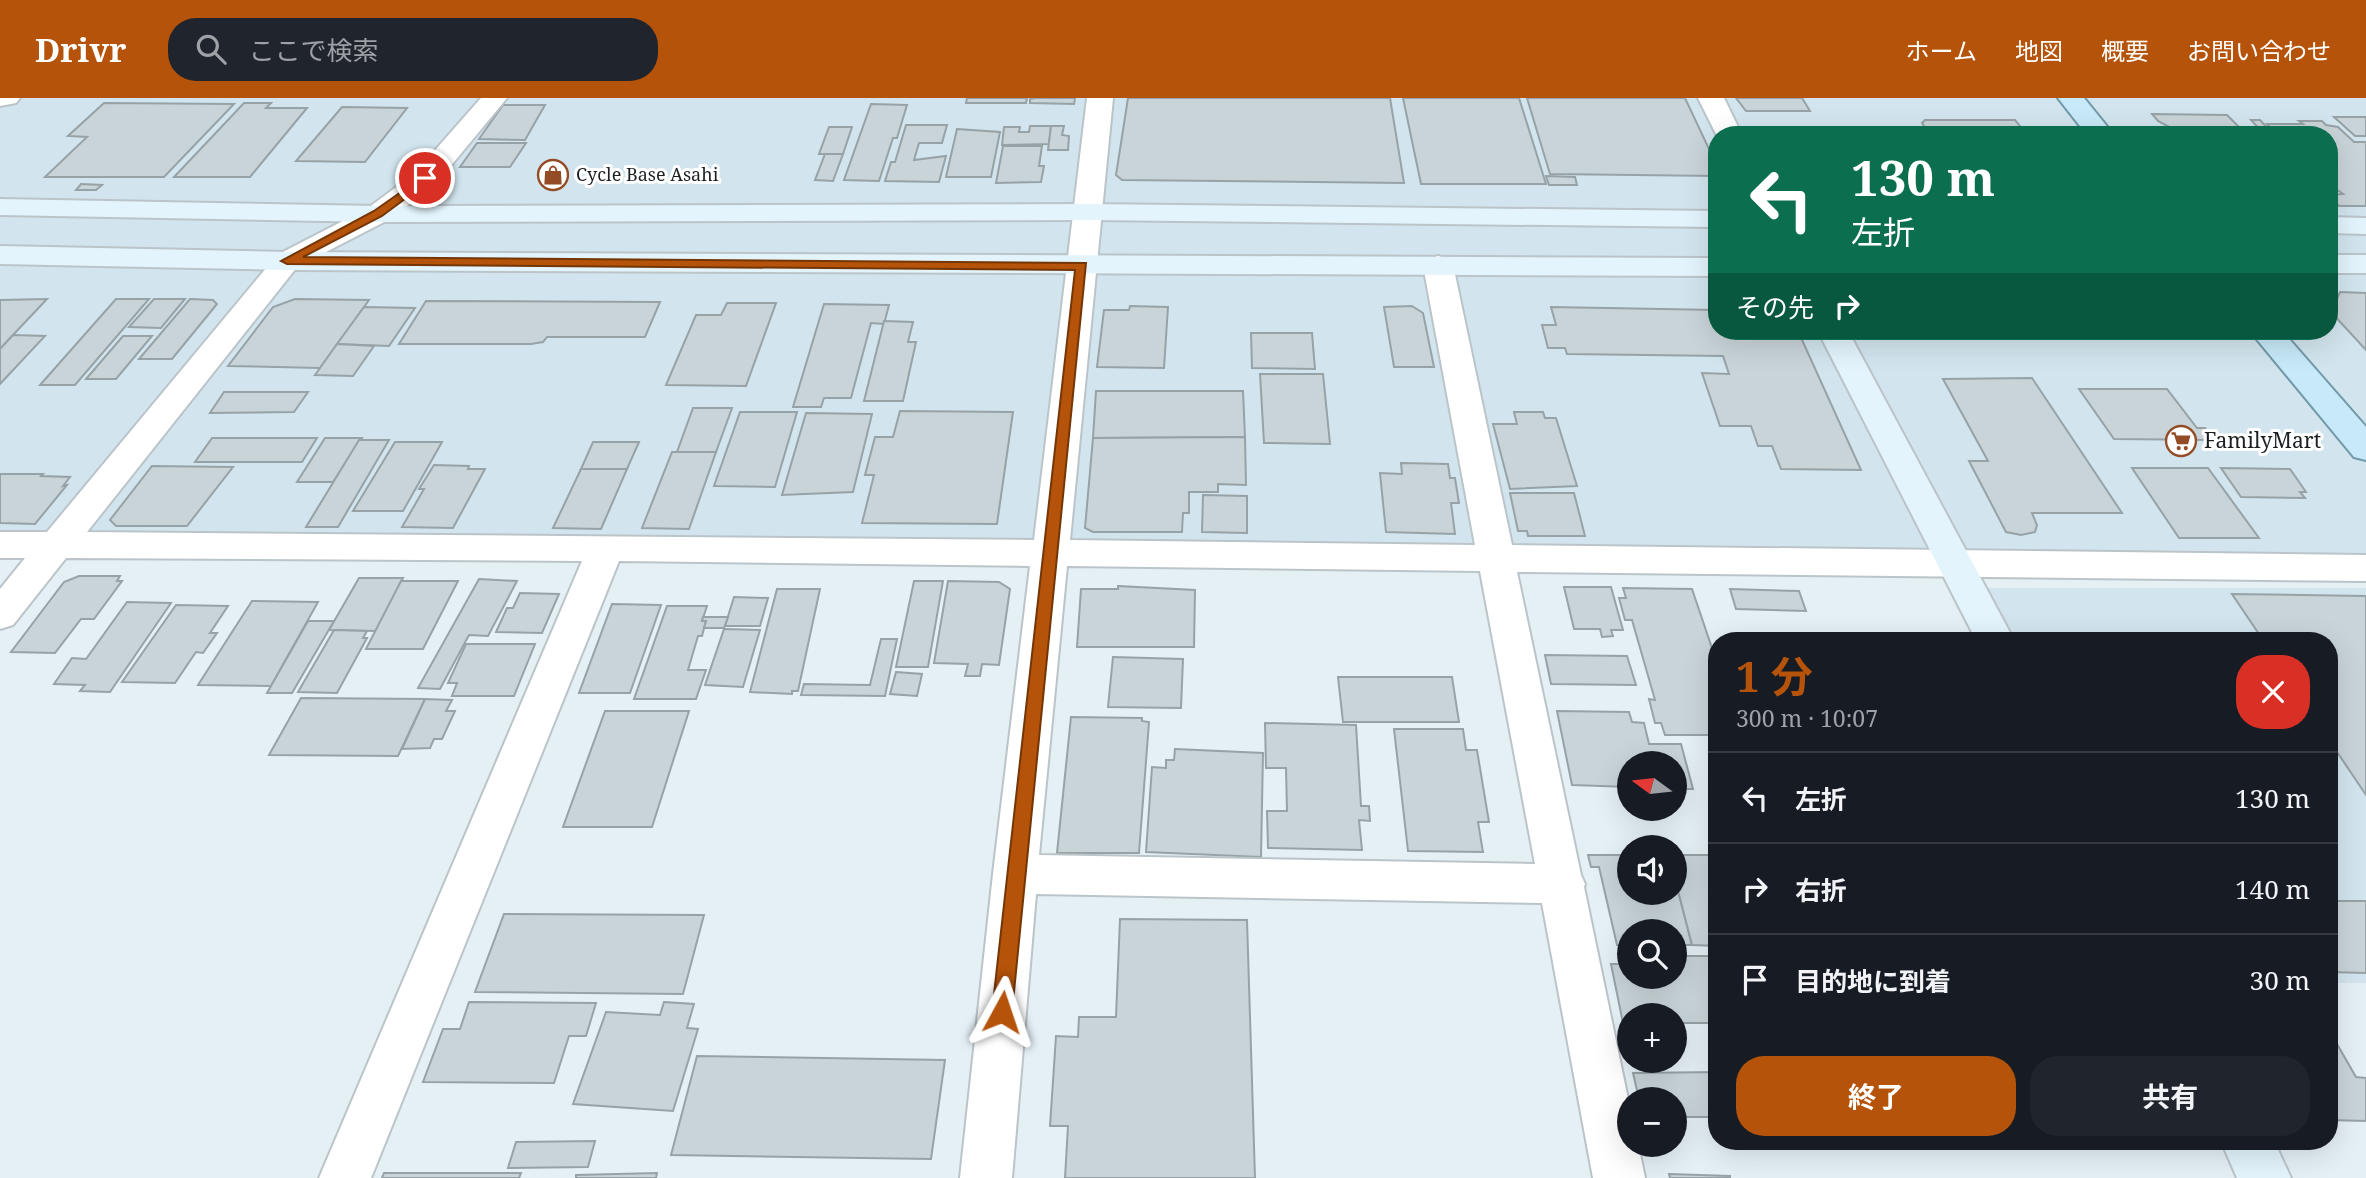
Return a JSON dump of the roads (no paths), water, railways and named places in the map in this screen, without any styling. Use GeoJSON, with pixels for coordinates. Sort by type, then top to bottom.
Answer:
{"type":"FeatureCollection","features":[{"type":"Feature","properties":{"kind":"main road"},"geometry":{"type":"LineString","coordinates":[[2071,98],[2094,126]]}},
{"type":"Feature","properties":{"kind":"main road"},"geometry":{"type":"LineString","coordinates":[[2273,340],[2366,449]]}},
{"type":"Feature","properties":{"kind":"street"},"geometry":{"type":"LineString","coordinates":[[0,98],[7,98]]}},
{"type":"Feature","properties":{"kind":"street"},"geometry":{"type":"LineString","coordinates":[[0,615],[54,545],[287,261],[378,214],[425,178],[494,98]]}},
{"type":"Feature","properties":{"kind":"street"},"geometry":{"type":"LineString","coordinates":[[986,1178],[1100,98]]}},
{"type":"Feature","properties":{"kind":"street"},"geometry":{"type":"LineString","coordinates":[[1711,98],[1725,126]]}},
{"type":"Feature","properties":{"kind":"street"},"geometry":{"type":"LineString","coordinates":[[0,207],[378,214],[1087,212],[1708,219]]}},
{"type":"Feature","properties":{"kind":"street"},"geometry":{"type":"LineString","coordinates":[[2338,225],[2366,226]]}},
{"type":"Feature","properties":{"kind":"street"},"geometry":{"type":"LineString","coordinates":[[0,255],[287,261],[1708,267]]}},
{"type":"Feature","properties":{"kind":"street"},"geometry":{"type":"LineString","coordinates":[[2338,264],[2366,264]]}},
{"type":"Feature","properties":{"kind":"street"},"geometry":{"type":"LineString","coordinates":[[1438,265],[1563,884],[1619,1178]]}},
{"type":"Feature","properties":{"kind":"street"},"geometry":{"type":"LineString","coordinates":[[1838,340],[1991,632]]}},
{"type":"Feature","properties":{"kind":"street"},"geometry":{"type":"LineString","coordinates":[[0,545],[606,548],[2366,568]]}},
{"type":"Feature","properties":{"kind":"street"},"geometry":{"type":"LineString","coordinates":[[345,1178],[606,548]]}},
{"type":"Feature","properties":{"kind":"street"},"geometry":{"type":"LineString","coordinates":[[1016,874],[1563,884]]}},
{"type":"Feature","properties":{"kind":"street"},"geometry":{"type":"LineString","coordinates":[[2250,1150],[2264,1178]]}},
{"type":"Feature","properties":{"kind":"place","name":"Cycle Base Asahi"},"geometry":{"type":"Point","coordinates":[553,175]}},
{"type":"Feature","properties":{"kind":"place","name":"FamilyMart"},"geometry":{"type":"Point","coordinates":[2181,441]}}]}
